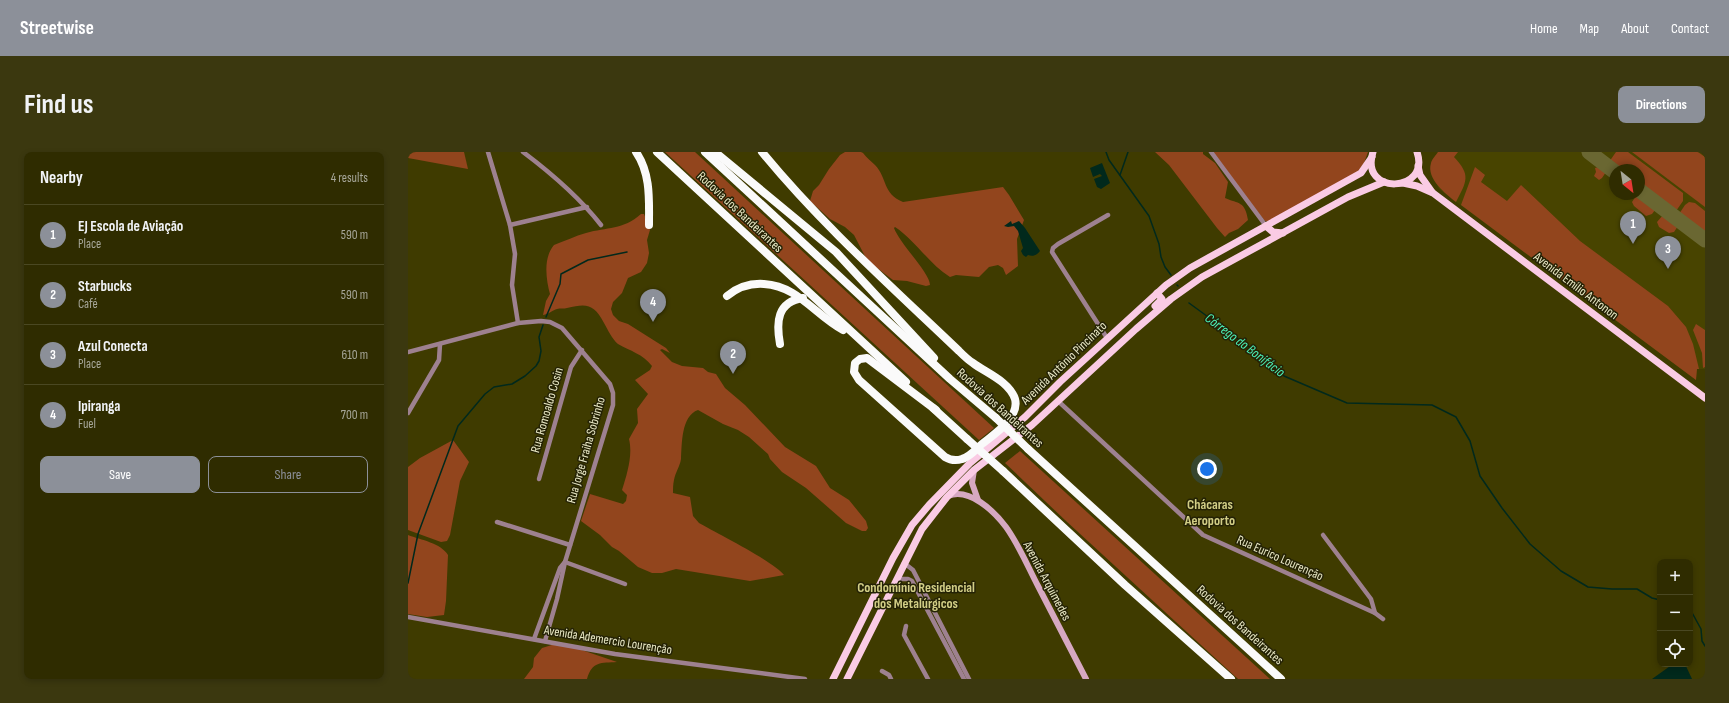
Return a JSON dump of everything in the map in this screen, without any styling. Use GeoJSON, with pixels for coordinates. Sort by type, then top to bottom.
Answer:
{"type":"FeatureCollection","features":[{"type":"Feature","properties":{"kind":"highway"},"geometry":{"type":"LineString","coordinates":[[636,152],[644,167],[647,178],[649,226]]}},
{"type":"Feature","properties":{"kind":"highway","name":"Rodovia dos Bandeirantes"},"geometry":{"type":"LineString","coordinates":[[657,152],[1125,585],[1231,679]]}},
{"type":"Feature","properties":{"kind":"highway","name":"Rodovia dos Bandeirantes"},"geometry":{"type":"LineString","coordinates":[[705,152],[950,379],[996,418],[1028,449],[1281,679]]}},
{"type":"Feature","properties":{"kind":"highway"},"geometry":{"type":"LineString","coordinates":[[715,152],[836,252],[898,318],[932,356],[950,379]]}},
{"type":"Feature","properties":{"kind":"highway"},"geometry":{"type":"LineString","coordinates":[[762,152],[785,180],[831,228],[967,359],[1005,385],[1012,393],[1015,403],[1012,415],[1002,427],[966,458],[951,460],[945,457],[859,380],[854,372],[855,363],[860,358],[867,358],[936,410]]}},
{"type":"Feature","properties":{"kind":"highway"},"geometry":{"type":"LineString","coordinates":[[727,296],[737,287],[757,283],[771,284],[784,288],[803,298],[840,328],[860,339]]}},
{"type":"Feature","properties":{"kind":"highway"},"geometry":{"type":"LineString","coordinates":[[780,344],[778,326],[779,316],[783,308],[789,303],[803,298]]}},
{"type":"Feature","properties":{"kind":"main road"},"geometry":{"type":"LineString","coordinates":[[1416,152],[1420,174],[1433,193]]}},
{"type":"Feature","properties":{"kind":"main road"},"geometry":{"type":"LineString","coordinates":[[1402,183],[1413,176],[1422,152]]}},
{"type":"Feature","properties":{"kind":"main road","name":"Avenida Antônio Pincinato"},"geometry":{"type":"LineString","coordinates":[[833,679],[886,572],[912,525],[943,489],[970,463],[1025,417],[1107,338],[1166,285],[1190,268],[1361,173],[1372,155]]}},
{"type":"Feature","properties":{"kind":"main road","name":"Avenida Antônio Pincinato"},"geometry":{"type":"LineString","coordinates":[[1372,155],[1374,172],[1384,182],[1390,184],[1402,183],[1417,186],[1433,193]]}},
{"type":"Feature","properties":{"kind":"main road","name":"Avenida Antônio Pincinato"},"geometry":{"type":"LineString","coordinates":[[847,679],[922,529],[947,497],[974,470],[1004,448],[1058,401],[1123,340],[1191,284],[1348,197],[1384,182]]}},
{"type":"Feature","properties":{"kind":"main road","name":"Avenida Emílio Antonon"},"geometry":{"type":"LineString","coordinates":[[1433,193],[1705,398]]}},
{"type":"Feature","properties":{"kind":"main road"},"geometry":{"type":"LineString","coordinates":[[1266,226],[1273,232],[1283,233]]}},
{"type":"Feature","properties":{"kind":"main road"},"geometry":{"type":"LineString","coordinates":[[1136,329],[1140,320],[1161,301],[1162,296],[1157,293]]}},
{"type":"Feature","properties":{"kind":"main road"},"geometry":{"type":"LineString","coordinates":[[1107,338],[1112,341],[1123,340]]}},
{"type":"Feature","properties":{"kind":"main road"},"geometry":{"type":"LineString","coordinates":[[974,470],[972,483],[978,500]]}},
{"type":"Feature","properties":{"kind":"main road","name":"Avenida Arquimedes"},"geometry":{"type":"LineString","coordinates":[[947,497],[958,493],[978,500],[993,513],[1005,527],[1028,567],[1086,679]]}},
{"type":"Feature","properties":{"kind":"main road"},"geometry":{"type":"LineString","coordinates":[[886,572],[896,564],[904,563]]}},
{"type":"Feature","properties":{"kind":"street"},"geometry":{"type":"LineString","coordinates":[[488,152],[510,225],[514,254],[512,285],[518,323]]}},
{"type":"Feature","properties":{"kind":"street"},"geometry":{"type":"LineString","coordinates":[[523,152],[540,164],[587,207],[601,225]]}},
{"type":"Feature","properties":{"kind":"street"},"geometry":{"type":"LineString","coordinates":[[1210,152],[1266,226]]}},
{"type":"Feature","properties":{"kind":"street"},"geometry":{"type":"LineString","coordinates":[[510,225],[587,207]]}},
{"type":"Feature","properties":{"kind":"street"},"geometry":{"type":"LineString","coordinates":[[1107,338],[1052,252],[1053,248],[1058,244],[1108,215]]}},
{"type":"Feature","properties":{"kind":"street","name":"Rua Jorge Fraiha Sobrinho"},"geometry":{"type":"LineString","coordinates":[[408,352],[518,323],[536,321],[554,324],[565,330],[610,384],[614,401],[565,562]]}},
{"type":"Feature","properties":{"kind":"street"},"geometry":{"type":"LineString","coordinates":[[408,413],[439,360],[440,344]]}},
{"type":"Feature","properties":{"kind":"street","name":"Rua Romoaldo Cosin"},"geometry":{"type":"LineString","coordinates":[[539,478],[571,367],[582,350]]}},
{"type":"Feature","properties":{"kind":"street","name":"Rua Eurico Lourenção"},"geometry":{"type":"LineString","coordinates":[[1058,401],[1203,536],[1375,613],[1383,619]]}},
{"type":"Feature","properties":{"kind":"street"},"geometry":{"type":"LineString","coordinates":[[497,522],[570,545]]}},
{"type":"Feature","properties":{"kind":"street","name":"Rua Eurico Lourenção"},"geometry":{"type":"LineString","coordinates":[[1323,535],[1371,599],[1375,613]]}},
{"type":"Feature","properties":{"kind":"street"},"geometry":{"type":"LineString","coordinates":[[565,562],[625,584]]}},
{"type":"Feature","properties":{"kind":"street"},"geometry":{"type":"LineString","coordinates":[[534,639],[560,568],[565,562]]}},
{"type":"Feature","properties":{"kind":"street"},"geometry":{"type":"LineString","coordinates":[[545,641],[557,599],[565,562]]}},
{"type":"Feature","properties":{"kind":"street"},"geometry":{"type":"LineString","coordinates":[[904,563],[913,570],[969,679]]}},
{"type":"Feature","properties":{"kind":"street"},"geometry":{"type":"LineString","coordinates":[[896,579],[908,579],[912,581],[964,679]]}},
{"type":"Feature","properties":{"kind":"street","name":"Avenida Ademercio Lourenção"},"geometry":{"type":"LineString","coordinates":[[408,617],[615,654],[805,679]]}},
{"type":"Feature","properties":{"kind":"street"},"geometry":{"type":"LineString","coordinates":[[906,626],[904,635],[928,679]]}},
{"type":"Feature","properties":{"kind":"street"},"geometry":{"type":"LineString","coordinates":[[882,671],[889,675],[891,679]]}},
{"type":"Feature","properties":{"kind":"shaded area"},"geometry":{"type":"Polygon","coordinates":[[[408,152],[464,152],[468,169],[408,158],[408,152]]]}},
{"type":"Feature","properties":{"kind":"shaded area"},"geometry":{"type":"Polygon","coordinates":[[[665,152],[695,152],[994,428],[979,440],[665,152]]]}},
{"type":"Feature","properties":{"kind":"shaded area"},"geometry":{"type":"Polygon","coordinates":[[[845,152],[863,153],[879,170],[888,190],[896,198],[903,202],[1003,187],[1024,220],[1017,239],[1018,266],[1006,275],[1003,268],[998,265],[989,267],[979,277],[956,275],[950,277],[942,272],[910,239],[895,227],[894,228],[897,235],[925,273],[930,285],[926,286],[907,281],[893,280],[869,264],[854,235],[845,227],[830,219],[810,201],[813,191],[819,185],[840,155],[845,152]]]}},
{"type":"Feature","properties":{"kind":"shaded area"},"geometry":{"type":"Polygon","coordinates":[[[1155,152],[1203,152],[1203,154],[1215,163],[1228,182],[1225,198],[1241,204],[1245,209],[1248,220],[1238,229],[1229,233],[1225,237],[1169,165],[1155,152]]]}},
{"type":"Feature","properties":{"kind":"shaded area"},"geometry":{"type":"Polygon","coordinates":[[[1210,152],[1368,152],[1364,163],[1356,175],[1271,221],[1265,221],[1210,152]]]}},
{"type":"Feature","properties":{"kind":"shaded area"},"geometry":{"type":"Polygon","coordinates":[[[1438,152],[1705,152],[1705,369],[1697,369],[1696,380],[1439,189],[1431,170],[1432,162],[1438,152]]]}},
{"type":"Feature","properties":{"kind":"shaded area"},"geometry":{"type":"Polygon","coordinates":[[[1438,152],[1458,152],[1454,157],[1463,169],[1466,178],[1463,189],[1456,202],[1438,186],[1431,175],[1431,163],[1438,152]]]}},
{"type":"Feature","properties":{"kind":"shaded area"},"geometry":{"type":"Polygon","coordinates":[[[1616,152],[1628,152],[1644,164],[1612,164],[1609,162],[1616,152]]]}},
{"type":"Feature","properties":{"kind":"shaded area"},"geometry":{"type":"Polygon","coordinates":[[[1632,152],[1698,152],[1705,157],[1705,207],[1632,152]]]}},
{"type":"Feature","properties":{"kind":"shaded area"},"geometry":{"type":"Polygon","coordinates":[[[1102,163],[1110,183],[1101,189],[1097,187],[1094,179],[1102,176],[1100,174],[1093,177],[1090,168],[1102,163]]]}},
{"type":"Feature","properties":{"kind":"shaded area"},"geometry":{"type":"Polygon","coordinates":[[[1645,165],[1683,193],[1683,201],[1676,211],[1645,188],[1645,165]]]}},
{"type":"Feature","properties":{"kind":"shaded area"},"geometry":{"type":"Polygon","coordinates":[[[1475,167],[1485,175],[1481,182],[1507,201],[1521,185],[1580,241],[1668,306],[1686,327],[1693,344],[1699,369],[1697,369],[1696,380],[1461,205],[1475,167]]]}},
{"type":"Feature","properties":{"kind":"shaded area"},"geometry":{"type":"Polygon","coordinates":[[[1602,167],[1606,172],[1599,180],[1594,176],[1596,172],[1595,168],[1602,167]]]}},
{"type":"Feature","properties":{"kind":"shaded area"},"geometry":{"type":"Polygon","coordinates":[[[1645,199],[1655,206],[1655,210],[1652,214],[1646,216],[1634,206],[1632,202],[1633,200],[1645,199]]]}},
{"type":"Feature","properties":{"kind":"shaded area"},"geometry":{"type":"Polygon","coordinates":[[[1689,202],[1695,203],[1705,211],[1705,233],[1679,214],[1689,202]]]}},
{"type":"Feature","properties":{"kind":"shaded area"},"geometry":{"type":"Polygon","coordinates":[[[641,214],[644,214],[650,230],[647,240],[649,253],[647,263],[641,272],[628,278],[622,293],[613,302],[611,309],[613,315],[619,321],[628,324],[666,348],[670,353],[662,349],[660,350],[672,362],[682,366],[703,368],[708,372],[716,374],[725,388],[745,405],[785,447],[816,466],[830,488],[849,500],[866,521],[868,528],[866,531],[862,531],[846,523],[806,488],[782,472],[770,459],[768,454],[749,437],[698,410],[692,413],[685,424],[682,438],[681,459],[673,485],[673,493],[690,497],[693,516],[699,523],[770,563],[784,575],[750,581],[676,569],[662,573],[652,573],[638,567],[581,521],[590,494],[623,504],[626,501],[627,495],[622,490],[630,458],[629,439],[638,423],[637,409],[648,394],[635,380],[650,370],[652,366],[640,356],[618,344],[597,312],[589,306],[558,309],[543,315],[546,301],[550,294],[546,269],[548,256],[554,245],[586,233],[628,223],[641,214]]]}},
{"type":"Feature","properties":{"kind":"shaded area"},"geometry":{"type":"Polygon","coordinates":[[[1663,215],[1672,218],[1676,222],[1678,226],[1674,232],[1669,233],[1659,227],[1657,222],[1663,215]]]}},
{"type":"Feature","properties":{"kind":"shaded area"},"geometry":{"type":"Polygon","coordinates":[[[1011,221],[1012,224],[1019,221],[1025,228],[1040,251],[1038,254],[1033,256],[1028,255],[1026,257],[1023,255],[1021,251],[1023,248],[1018,231],[1014,226],[1004,226],[1011,221]]]}},
{"type":"Feature","properties":{"kind":"shaded area"},"geometry":{"type":"Polygon","coordinates":[[[1696,324],[1705,330],[1705,367],[1703,368],[1702,353],[1693,330],[1696,324]]]}},
{"type":"Feature","properties":{"kind":"shaded area"},"geometry":{"type":"Polygon","coordinates":[[[453,440],[469,462],[460,481],[450,535],[447,541],[441,542],[408,530],[408,467],[420,458],[453,440]]]}},
{"type":"Feature","properties":{"kind":"shaded area"},"geometry":{"type":"Polygon","coordinates":[[[1020,451],[1270,679],[1238,679],[1005,463],[1020,451]]]}},
{"type":"Feature","properties":{"kind":"shaded area"},"geometry":{"type":"Polygon","coordinates":[[[408,535],[436,545],[448,555],[444,615],[427,617],[408,614],[408,535]]]}},
{"type":"Feature","properties":{"kind":"shaded area"},"geometry":{"type":"Polygon","coordinates":[[[555,644],[567,645],[617,662],[602,663],[594,666],[587,679],[524,679],[533,667],[534,658],[542,648],[555,644]]]}},
{"type":"Feature","properties":{"kind":"shaded area"},"geometry":{"type":"Polygon","coordinates":[[[1669,667],[1686,667],[1692,679],[1652,679],[1669,667]]]}},
{"type":"Feature","properties":{"kind":"waterway","name":"Córrego do Bonifácio"},"geometry":{"type":"LineString","coordinates":[[1106,152],[1109,160],[1149,216],[1159,244],[1161,257],[1165,267],[1171,275]]}},
{"type":"Feature","properties":{"kind":"waterway"},"geometry":{"type":"LineString","coordinates":[[1120,175],[1128,152]]}},
{"type":"Feature","properties":{"kind":"waterway"},"geometry":{"type":"LineString","coordinates":[[546,317],[560,284],[561,274],[588,260],[627,252]]}},
{"type":"Feature","properties":{"kind":"waterway","name":"Córrego do Bonifácio"},"geometry":{"type":"LineString","coordinates":[[1189,303],[1263,357],[1284,376],[1347,403],[1432,405],[1456,417],[1470,441],[1480,476],[1502,508],[1530,544],[1561,571],[1588,587],[1637,589],[1657,599]]}},
{"type":"Feature","properties":{"kind":"waterway"},"geometry":{"type":"LineString","coordinates":[[408,583],[418,534],[458,426],[485,394],[494,387],[512,384],[525,376],[536,366],[539,361],[541,351],[539,337],[543,325]]}},
{"type":"Feature","properties":{"kind":"waterway","name":"Córrego do Bonifácio"},"geometry":{"type":"LineString","coordinates":[[1693,614],[1701,629],[1702,641],[1705,646]]}},
{"type":"Feature","properties":{"kind":"taxiway"},"geometry":{"type":"LineString","coordinates":[[1589,152],[1609,167]]}},
{"type":"Feature","properties":{"kind":"taxiway"},"geometry":{"type":"LineString","coordinates":[[1645,195],[1705,240]]}},
{"type":"Feature","properties":{"kind":"place","name":"EJ Escola de Aviação"},"geometry":{"type":"Point","coordinates":[1633,244]}},
{"type":"Feature","properties":{"kind":"place","name":"Azul Conecta"},"geometry":{"type":"Point","coordinates":[1668,269]}},
{"type":"Feature","properties":{"kind":"place","name":"Ipiranga"},"geometry":{"type":"Point","coordinates":[653,322]}},
{"type":"Feature","properties":{"kind":"place","name":"Starbucks"},"geometry":{"type":"Point","coordinates":[733,374]}},
{"type":"Feature","properties":{"kind":"district","name":"Chácaras Aeroporto"},"geometry":{"type":"Point","coordinates":[1210,512]}},
{"type":"Feature","properties":{"kind":"district","name":"Condomínio Residencial dos Metalúrgicos"},"geometry":{"type":"Point","coordinates":[916,596]}}]}
